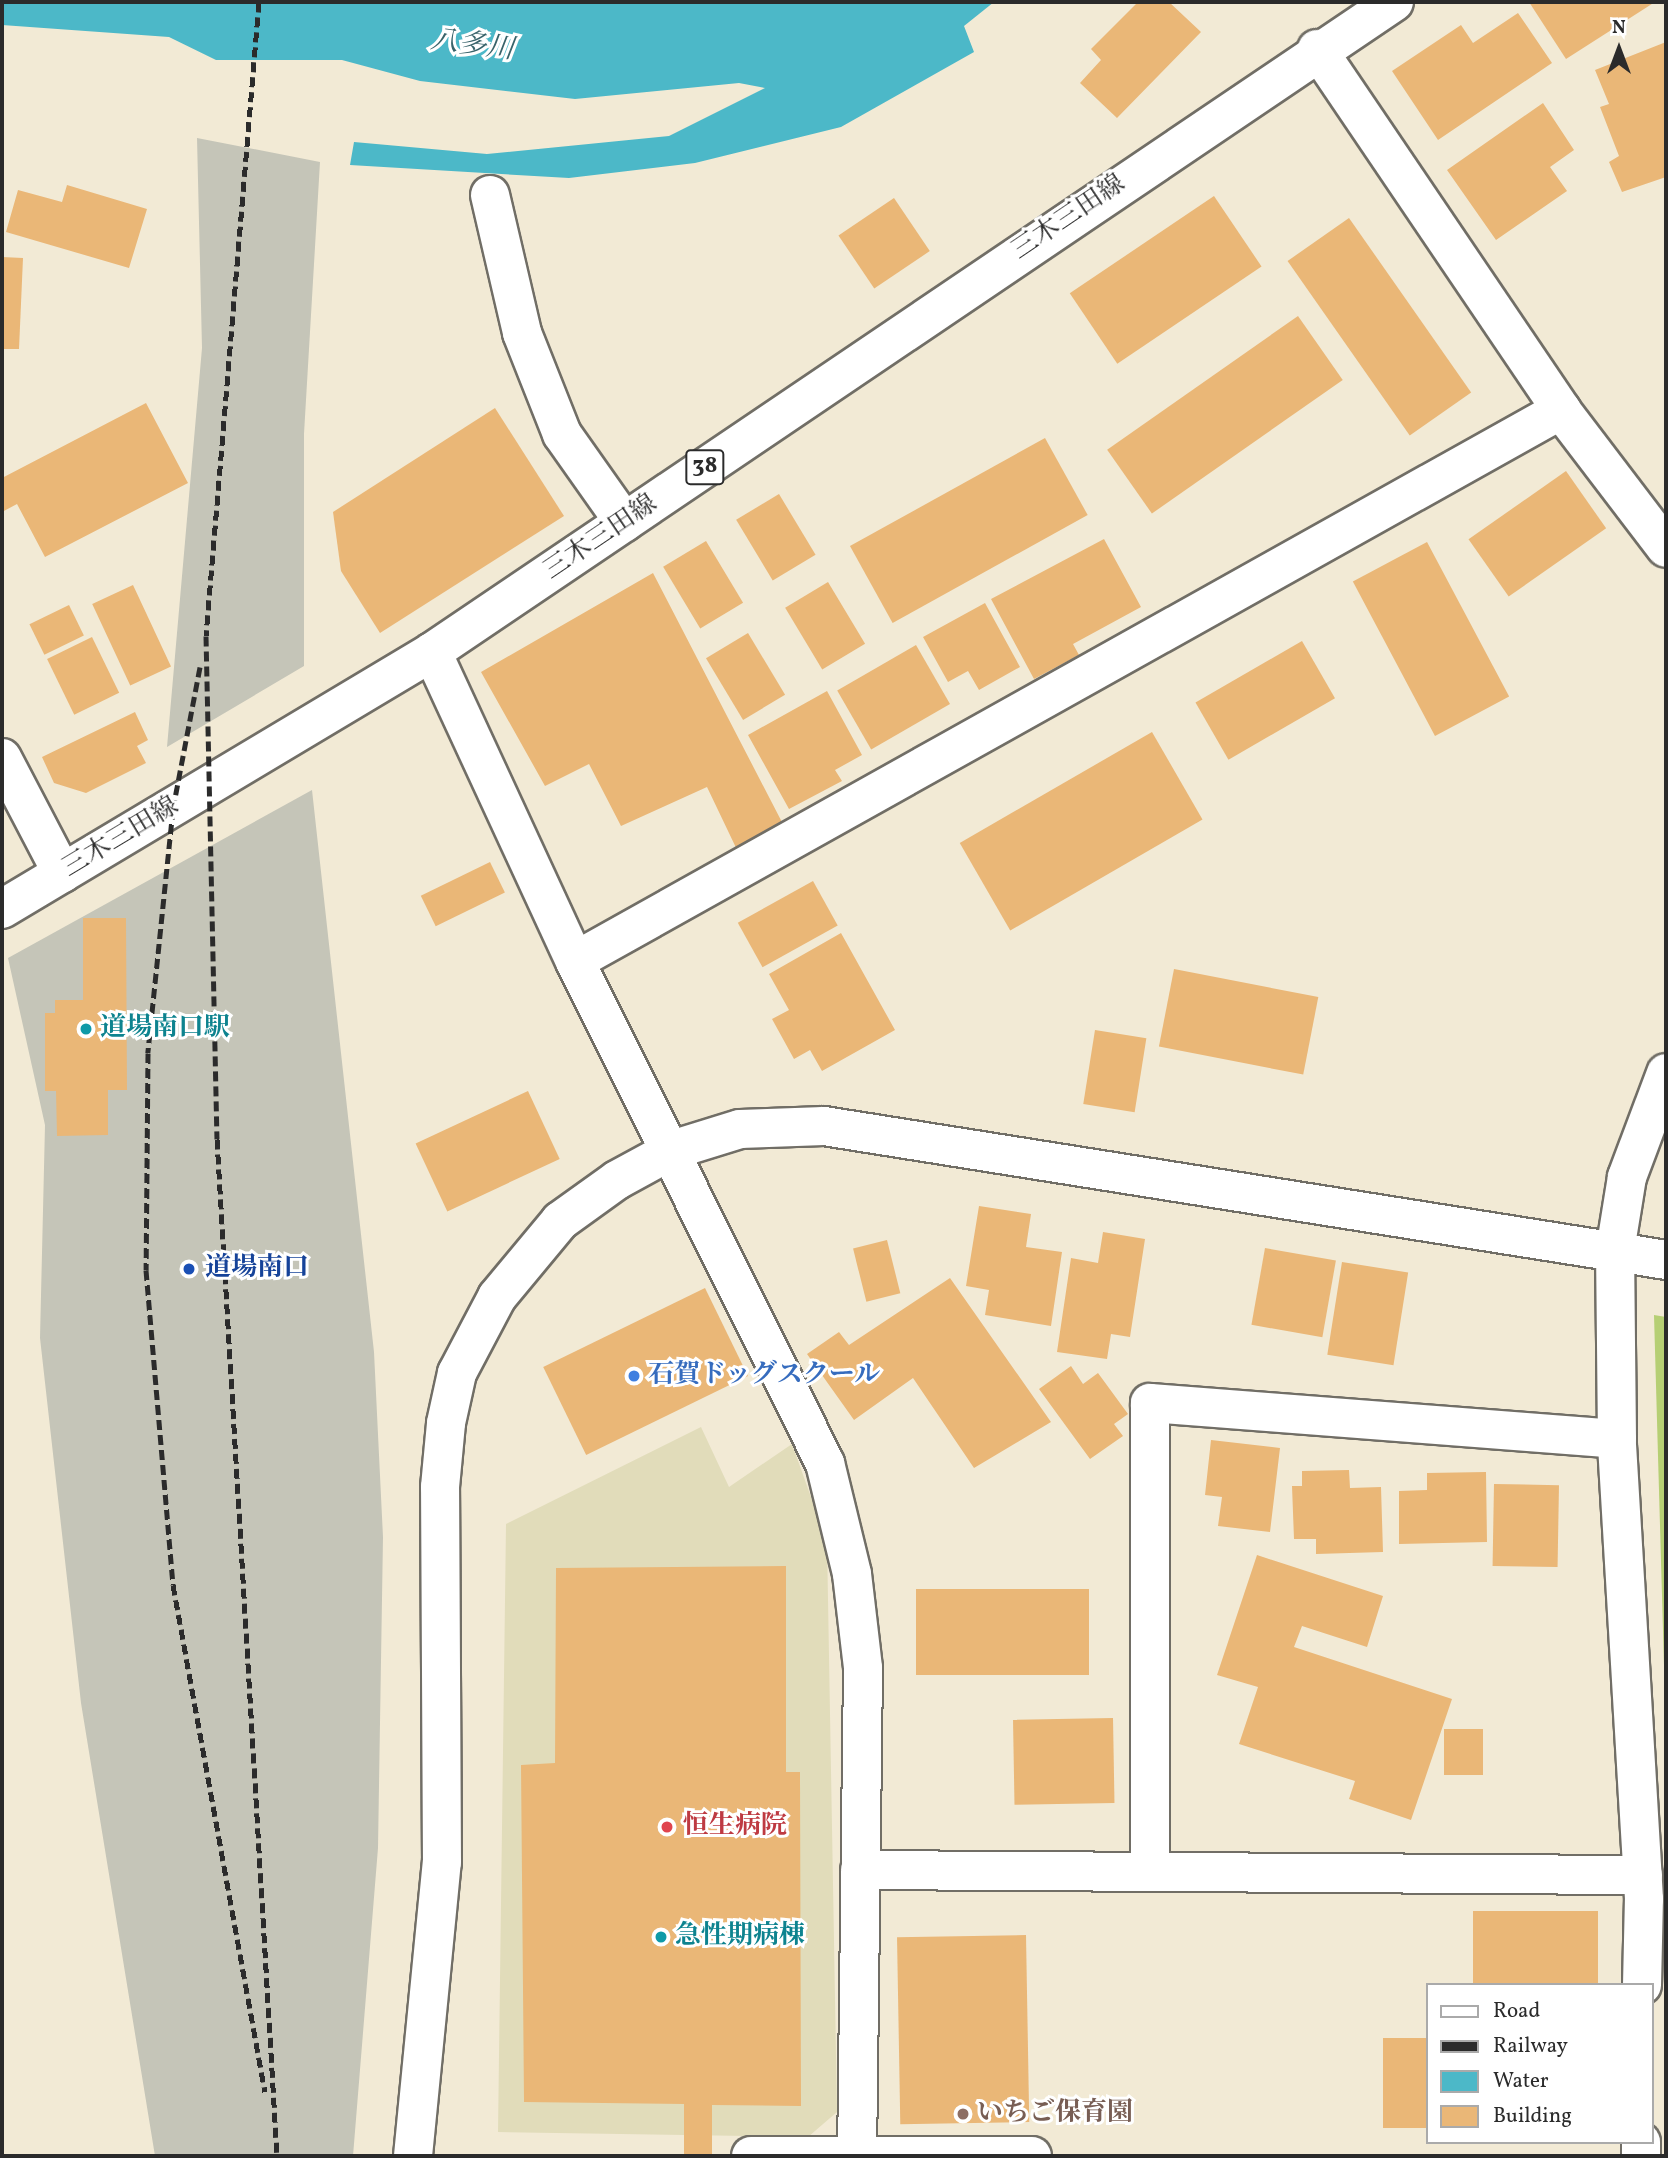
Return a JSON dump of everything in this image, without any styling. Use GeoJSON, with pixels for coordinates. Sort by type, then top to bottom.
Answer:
{"type":"FeatureCollection","features":[{"type":"Feature","properties":{"kind":"street","name":"三木三田線"},"geometry":{"type":"LineString","coordinates":[[2,909],[432,652],[1317,50],[1394,2]]}},
{"type":"Feature","properties":{"kind":"street"},"geometry":{"type":"LineString","coordinates":[[1317,50],[1561,410],[1666,548]]}},
{"type":"Feature","properties":{"kind":"street"},"geometry":{"type":"LineString","coordinates":[[490,195],[522,333],[562,434],[624,522]]}},
{"type":"Feature","properties":{"kind":"street"},"geometry":{"type":"LineString","coordinates":[[575,961],[1561,410]]}},
{"type":"Feature","properties":{"kind":"street"},"geometry":{"type":"LineString","coordinates":[[432,652],[575,961],[825,1463],[852,1574],[863,1668],[857,2156]]}},
{"type":"Feature","properties":{"kind":"street"},"geometry":{"type":"LineString","coordinates":[[2,758],[62,873]]}},
{"type":"Feature","properties":{"kind":"street"},"geometry":{"type":"LineString","coordinates":[[1642,1983],[1643,1875],[1617,1439],[1615,1251],[1627,1177],[1666,1073]]}},
{"type":"Feature","properties":{"kind":"street"},"geometry":{"type":"LineString","coordinates":[[413,2156],[442,1862],[440,1487],[457,1373],[497,1297],[560,1221],[671,1150],[740,1129],[824,1125],[1666,1260]]}},
{"type":"Feature","properties":{"kind":"street"},"geometry":{"type":"LineString","coordinates":[[1150,1870],[1150,1403],[1617,1439]]}},
{"type":"Feature","properties":{"kind":"street"},"geometry":{"type":"LineString","coordinates":[[860,1870],[1643,1875]]}},
{"type":"Feature","properties":{"kind":"street"},"geometry":{"type":"LineString","coordinates":[[751,2156],[1032,2156]]}},
{"type":"Feature","properties":{"kind":"shaded area"},"geometry":{"type":"Polygon","coordinates":[[[197,138],[320,162],[304,434],[304,666],[167,747],[202,348],[197,138]]]}},
{"type":"Feature","properties":{"kind":"shaded area"},"geometry":{"type":"Polygon","coordinates":[[[312,790],[374,1352],[383,1537],[378,1848],[353,2156],[155,2156],[81,1703],[40,1338],[45,1125],[8,958],[312,790]]]}},
{"type":"Feature","properties":{"kind":"shaded area","name":"恒生病院"},"geometry":{"type":"Polygon","coordinates":[[[701,1427],[729,1487],[792,1444],[827,1542],[837,2112],[808,2137],[498,2132],[506,1524],[701,1427]]]}},
{"type":"Feature","properties":{"kind":"green space"},"geometry":{"type":"Polygon","coordinates":[[[1654,1315],[1666,1317],[1665,1701],[1654,1315]]]}},
{"type":"Feature","properties":{"kind":"water","name":"八多川"},"geometry":{"type":"Polygon","coordinates":[[[2,2],[994,2],[964,26],[974,52],[841,127],[695,163],[569,178],[350,165],[354,142],[487,154],[669,136],[765,88],[739,83],[575,99],[420,81],[342,60],[216,60],[169,37],[2,25],[2,2]]]}},
{"type":"Feature","properties":{"kind":"building"},"geometry":{"type":"Polygon","coordinates":[[[1138,2],[1169,2],[1201,32],[1117,118],[1080,83],[1101,60],[1091,49],[1138,2]]]}},
{"type":"Feature","properties":{"kind":"building"},"geometry":{"type":"Polygon","coordinates":[[[1529,2],[1655,2],[1566,59],[1529,2]]]}},
{"type":"Feature","properties":{"kind":"building"},"geometry":{"type":"Polygon","coordinates":[[[1518,13],[1552,63],[1438,140],[1392,71],[1461,25],[1473,43],[1518,13]]]}},
{"type":"Feature","properties":{"kind":"building"},"geometry":{"type":"Polygon","coordinates":[[[1666,42],[1666,177],[1622,192],[1609,162],[1619,156],[1600,107],[1609,104],[1595,70],[1666,42]]]}},
{"type":"Feature","properties":{"kind":"building"},"geometry":{"type":"Polygon","coordinates":[[[1543,103],[1574,150],[1550,167],[1567,191],[1496,240],[1447,170],[1543,103]]]}},
{"type":"Feature","properties":{"kind":"building"},"geometry":{"type":"Polygon","coordinates":[[[67,185],[147,209],[129,268],[6,232],[18,190],[62,202],[67,185]]]}},
{"type":"Feature","properties":{"kind":"building"},"geometry":{"type":"Polygon","coordinates":[[[1214,196],[1262,266],[1117,364],[1070,293],[1214,196]]]}},
{"type":"Feature","properties":{"kind":"building"},"geometry":{"type":"Polygon","coordinates":[[[894,198],[930,251],[874,289],[838,235],[894,198]]]}},
{"type":"Feature","properties":{"kind":"building"},"geometry":{"type":"Polygon","coordinates":[[[1349,218],[1471,392],[1410,435],[1288,261],[1349,218]]]}},
{"type":"Feature","properties":{"kind":"building"},"geometry":{"type":"Polygon","coordinates":[[[2,257],[23,258],[19,349],[2,349],[2,257]]]}},
{"type":"Feature","properties":{"kind":"building"},"geometry":{"type":"Polygon","coordinates":[[[1298,316],[1343,380],[1152,514],[1107,450],[1298,316]]]}},
{"type":"Feature","properties":{"kind":"building"},"geometry":{"type":"Polygon","coordinates":[[[146,403],[188,483],[45,557],[17,504],[2,512],[2,478],[146,403]]]}},
{"type":"Feature","properties":{"kind":"building"},"geometry":{"type":"Polygon","coordinates":[[[495,408],[564,516],[380,633],[341,571],[333,512],[495,408]]]}},
{"type":"Feature","properties":{"kind":"building"},"geometry":{"type":"Polygon","coordinates":[[[1045,438],[1088,515],[893,623],[850,546],[1045,438]]]}},
{"type":"Feature","properties":{"kind":"building"},"geometry":{"type":"Polygon","coordinates":[[[1566,471],[1606,528],[1509,597],[1469,539],[1566,471]]]}},
{"type":"Feature","properties":{"kind":"building"},"geometry":{"type":"Polygon","coordinates":[[[779,494],[816,555],[773,581],[736,520],[779,494]]]}},
{"type":"Feature","properties":{"kind":"building"},"geometry":{"type":"Polygon","coordinates":[[[1104,539],[1141,607],[1073,644],[1079,655],[1034,679],[991,599],[1104,539]]]}},
{"type":"Feature","properties":{"kind":"building"},"geometry":{"type":"Polygon","coordinates":[[[706,541],[743,603],[700,628],[663,567],[706,541]]]}},
{"type":"Feature","properties":{"kind":"building"},"geometry":{"type":"Polygon","coordinates":[[[1427,542],[1509,697],[1435,736],[1353,581],[1427,542]]]}},
{"type":"Feature","properties":{"kind":"building"},"geometry":{"type":"Polygon","coordinates":[[[653,573],[785,828],[739,854],[707,787],[621,826],[589,764],[545,786],[481,672],[653,573]]]}},
{"type":"Feature","properties":{"kind":"building"},"geometry":{"type":"Polygon","coordinates":[[[828,582],[865,644],[822,669],[785,608],[828,582]]]}},
{"type":"Feature","properties":{"kind":"building"},"geometry":{"type":"Polygon","coordinates":[[[133,585],[171,667],[130,686],[92,604],[133,585]]]}},
{"type":"Feature","properties":{"kind":"building"},"geometry":{"type":"Polygon","coordinates":[[[985,603],[1020,667],[979,690],[968,671],[948,682],[923,637],[985,603]]]}},
{"type":"Feature","properties":{"kind":"building"},"geometry":{"type":"Polygon","coordinates":[[[69,605],[84,636],[44,655],[29,624],[69,605]]]}},
{"type":"Feature","properties":{"kind":"building"},"geometry":{"type":"Polygon","coordinates":[[[748,633],[785,695],[743,720],[706,658],[748,633]]]}},
{"type":"Feature","properties":{"kind":"building"},"geometry":{"type":"Polygon","coordinates":[[[92,637],[119,693],[74,715],[47,659],[92,637]]]}},
{"type":"Feature","properties":{"kind":"building"},"geometry":{"type":"Polygon","coordinates":[[[1302,641],[1335,698],[1228,760],[1195,702],[1302,641]]]}},
{"type":"Feature","properties":{"kind":"building"},"geometry":{"type":"Polygon","coordinates":[[[916,645],[950,704],[871,749],[837,690],[916,645]]]}},
{"type":"Feature","properties":{"kind":"building"},"geometry":{"type":"Polygon","coordinates":[[[827,691],[862,755],[835,770],[842,781],[789,809],[748,735],[827,691]]]}},
{"type":"Feature","properties":{"kind":"building"},"geometry":{"type":"Polygon","coordinates":[[[135,712],[148,740],[137,746],[146,763],[86,793],[54,783],[42,757],[135,712]]]}},
{"type":"Feature","properties":{"kind":"building"},"geometry":{"type":"Polygon","coordinates":[[[1152,732],[1202,819],[1010,930],[960,843],[1152,732]]]}},
{"type":"Feature","properties":{"kind":"building"},"geometry":{"type":"Polygon","coordinates":[[[490,862],[505,893],[436,926],[421,896],[490,862]]]}},
{"type":"Feature","properties":{"kind":"building"},"geometry":{"type":"Polygon","coordinates":[[[813,881],[838,926],[763,967],[738,923],[813,881]]]}},
{"type":"Feature","properties":{"kind":"building","name":"道場南口駅"},"geometry":{"type":"Polygon","coordinates":[[[83,918],[126,918],[127,1090],[108,1090],[108,1135],[57,1136],[56,1091],[45,1091],[45,1013],[55,1013],[55,1000],[83,1000],[83,918]]]}},
{"type":"Feature","properties":{"kind":"building"},"geometry":{"type":"Polygon","coordinates":[[[841,933],[895,1030],[822,1071],[810,1050],[794,1059],[772,1019],[789,1010],[769,974],[841,933]]]}},
{"type":"Feature","properties":{"kind":"building"},"geometry":{"type":"Polygon","coordinates":[[[1174,969],[1318,997],[1303,1075],[1159,1047],[1174,969]]]}},
{"type":"Feature","properties":{"kind":"building"},"geometry":{"type":"Polygon","coordinates":[[[1095,1030],[1146,1038],[1135,1112],[1083,1104],[1095,1030]]]}},
{"type":"Feature","properties":{"kind":"building"},"geometry":{"type":"Polygon","coordinates":[[[528,1091],[560,1159],[447,1211],[416,1143],[528,1091]]]}},
{"type":"Feature","properties":{"kind":"building"},"geometry":{"type":"Polygon","coordinates":[[[979,1206],[1031,1214],[1026,1247],[1062,1252],[1051,1326],[985,1315],[989,1290],[966,1286],[979,1206]]]}},
{"type":"Feature","properties":{"kind":"building"},"geometry":{"type":"Polygon","coordinates":[[[1103,1232],[1145,1239],[1130,1337],[1111,1334],[1107,1359],[1057,1352],[1071,1258],[1098,1263],[1103,1232]]]}},
{"type":"Feature","properties":{"kind":"building"},"geometry":{"type":"Polygon","coordinates":[[[887,1240],[900,1293],[866,1302],[853,1248],[887,1240]]]}},
{"type":"Feature","properties":{"kind":"building"},"geometry":{"type":"Polygon","coordinates":[[[1265,1248],[1336,1261],[1322,1337],[1251,1325],[1265,1248]]]}},
{"type":"Feature","properties":{"kind":"building"},"geometry":{"type":"Polygon","coordinates":[[[1342,1262],[1408,1272],[1393,1365],[1327,1355],[1342,1262]]]}},
{"type":"Feature","properties":{"kind":"building"},"geometry":{"type":"Polygon","coordinates":[[[950,1278],[1051,1422],[974,1468],[913,1378],[854,1420],[807,1354],[839,1332],[849,1345],[950,1278]]]}},
{"type":"Feature","properties":{"kind":"building"},"geometry":{"type":"Polygon","coordinates":[[[705,1288],[748,1376],[586,1455],[543,1367],[705,1288]]]}},
{"type":"Feature","properties":{"kind":"building"},"geometry":{"type":"Polygon","coordinates":[[[1071,1366],[1083,1384],[1098,1373],[1128,1414],[1114,1424],[1123,1436],[1090,1459],[1039,1389],[1071,1366]]]}},
{"type":"Feature","properties":{"kind":"building"},"geometry":{"type":"Polygon","coordinates":[[[1211,1440],[1280,1448],[1270,1532],[1218,1526],[1222,1497],[1205,1495],[1211,1440]]]}},
{"type":"Feature","properties":{"kind":"building"},"geometry":{"type":"Polygon","coordinates":[[[1349,1470],[1350,1488],[1381,1487],[1383,1552],[1316,1554],[1316,1539],[1294,1539],[1292,1486],[1302,1486],[1302,1471],[1349,1470]]]}},
{"type":"Feature","properties":{"kind":"building"},"geometry":{"type":"Polygon","coordinates":[[[1486,1472],[1487,1542],[1399,1544],[1399,1491],[1427,1490],[1427,1473],[1486,1472]]]}},
{"type":"Feature","properties":{"kind":"building"},"geometry":{"type":"Polygon","coordinates":[[[1494,1484],[1559,1485],[1558,1567],[1493,1566],[1494,1484]]]}},
{"type":"Feature","properties":{"kind":"building"},"geometry":{"type":"Polygon","coordinates":[[[1257,1555],[1383,1596],[1367,1647],[1302,1626],[1294,1647],[1452,1699],[1411,1820],[1349,1799],[1355,1781],[1239,1744],[1258,1687],[1217,1675],[1257,1555]]]}},
{"type":"Feature","properties":{"kind":"building","name":"恒生病院"},"geometry":{"type":"Polygon","coordinates":[[[786,1566],[786,1772],[800,1772],[801,2106],[712,2105],[712,2156],[684,2156],[684,2104],[524,2102],[521,1765],[555,1763],[556,1568],[786,1566]]]}},
{"type":"Feature","properties":{"kind":"building"},"geometry":{"type":"Polygon","coordinates":[[[916,1589],[1089,1589],[1089,1675],[916,1675],[916,1589]]]}},
{"type":"Feature","properties":{"kind":"building"},"geometry":{"type":"Polygon","coordinates":[[[1113,1718],[1114,1803],[1014,1805],[1013,1720],[1113,1718]]]}},
{"type":"Feature","properties":{"kind":"building"},"geometry":{"type":"Polygon","coordinates":[[[1444,1729],[1483,1729],[1483,1775],[1444,1775],[1444,1729]]]}},
{"type":"Feature","properties":{"kind":"building"},"geometry":{"type":"Polygon","coordinates":[[[1473,1911],[1598,1911],[1598,1983],[1473,1983],[1473,1911]]]}},
{"type":"Feature","properties":{"kind":"building"},"geometry":{"type":"Polygon","coordinates":[[[1026,1935],[1029,2122],[900,2124],[897,1937],[1026,1935]]]}},
{"type":"Feature","properties":{"kind":"building"},"geometry":{"type":"Polygon","coordinates":[[[1383,2038],[1426,2038],[1426,2128],[1383,2128],[1383,2038]]]}},
{"type":"Feature","properties":{"kind":"railway"},"geometry":{"type":"LineString","coordinates":[[259,2],[206,636],[217,1139],[277,2156]]}},
{"type":"Feature","properties":{"kind":"railway"},"geometry":{"type":"LineString","coordinates":[[200,667],[173,809],[148,1053],[146,1270],[173,1585],[265,2092]]}},
{"type":"Feature","properties":{"kind":"place","name":"道場南口駅"},"geometry":{"type":"Point","coordinates":[86,1029]}},
{"type":"Feature","properties":{"kind":"place","name":"道場南口"},"geometry":{"type":"Point","coordinates":[189,1269]}},
{"type":"Feature","properties":{"kind":"place","name":"石賀ドッグスクール"},"geometry":{"type":"Point","coordinates":[634,1376]}},
{"type":"Feature","properties":{"kind":"place","name":"恒生病院"},"geometry":{"type":"Point","coordinates":[667,1827]}},
{"type":"Feature","properties":{"kind":"place","name":"急性期病棟"},"geometry":{"type":"Point","coordinates":[661,1937]}},
{"type":"Feature","properties":{"kind":"place","name":"いちご保育園"},"geometry":{"type":"Point","coordinates":[963,2114]}}]}
